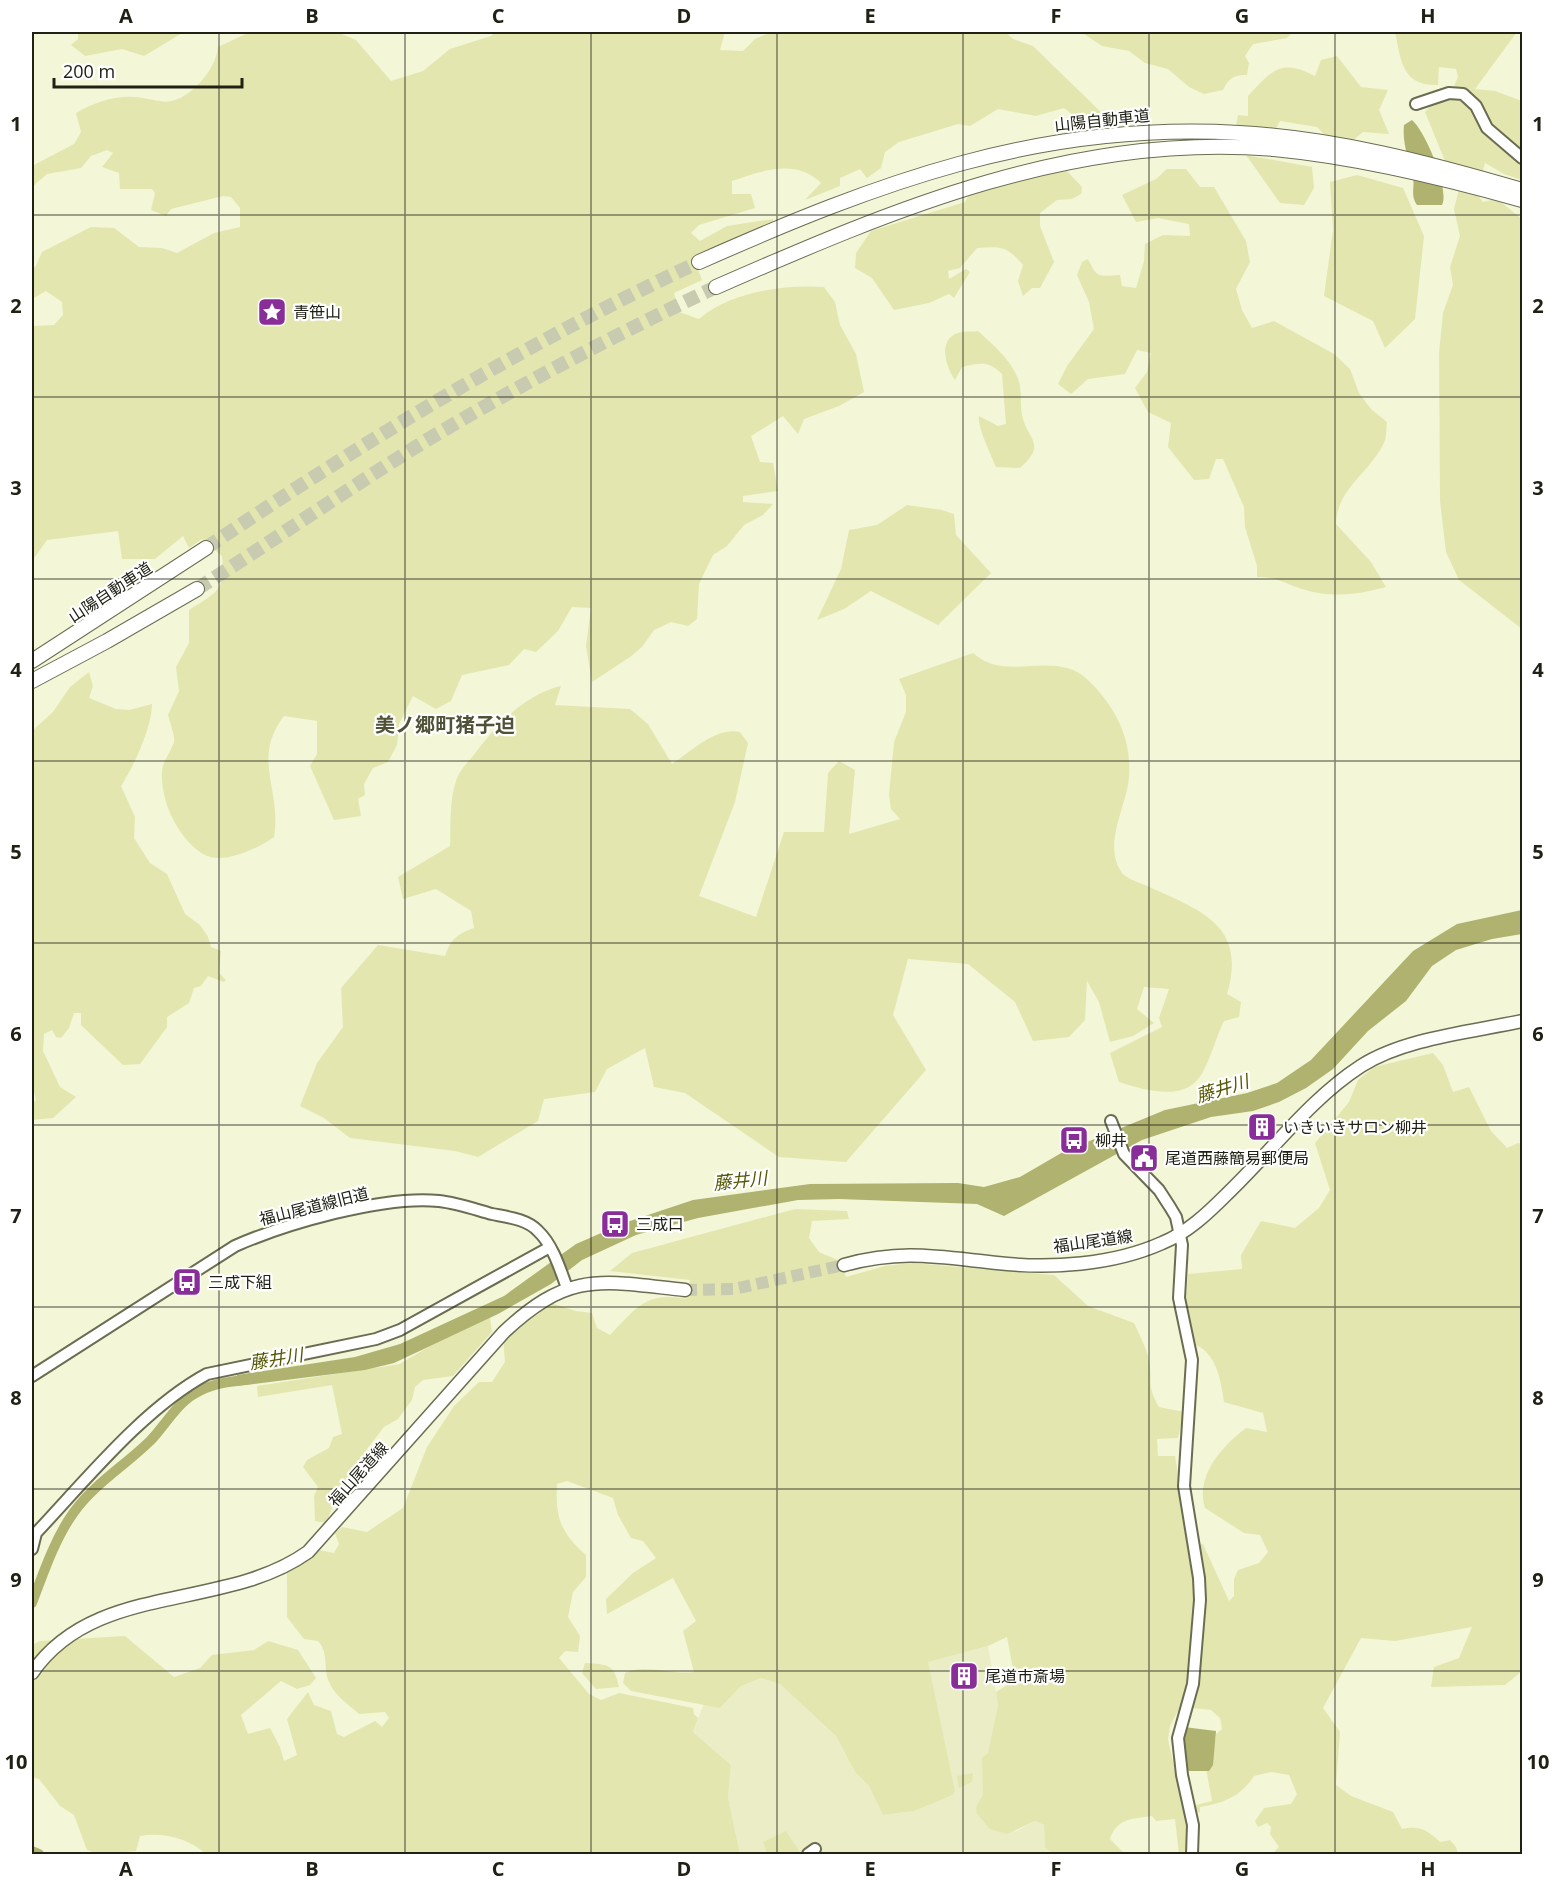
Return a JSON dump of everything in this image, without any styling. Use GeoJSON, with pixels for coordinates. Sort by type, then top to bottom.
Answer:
{"type":"FeatureCollection","features":[{"type":"Feature","properties":{"kind":"highway","name":"山陽自動車道"},"geometry":{"type":"LineString","coordinates":[[699,262],[832,206],[933,170],[1000,152],[1068,139],[1157,131],[1365,149],[1522,200]]}},
{"type":"Feature","properties":{"kind":"highway","name":"山陽自動車道"},"geometry":{"type":"LineString","coordinates":[[716,286],[928,200],[1025,170],[1104,154],[1275,143],[1375,164],[1522,190]]}},
{"type":"Feature","properties":{"kind":"highway","name":"山陽自動車道"},"geometry":{"type":"LineString","coordinates":[[32,661],[206,548]]}},
{"type":"Feature","properties":{"kind":"highway"},"geometry":{"type":"LineString","coordinates":[[32,681],[197,589]]}},
{"type":"Feature","properties":{"kind":"main road","name":"福山尾道線"},"geometry":{"type":"LineString","coordinates":[[844,1265],[873,1257],[913,1254],[1017,1264],[1078,1263],[1137,1252],[1180,1234],[1227,1195],[1327,1093],[1362,1065],[1409,1045],[1522,1021]]}},
{"type":"Feature","properties":{"kind":"main road","name":"福山尾道線"},"geometry":{"type":"LineString","coordinates":[[32,1673],[68,1635],[104,1616],[259,1578],[292,1563],[308,1552],[504,1332],[527,1311],[566,1284],[615,1282],[685,1290]]}},
{"type":"Feature","properties":{"kind":"street"},"geometry":{"type":"LineString","coordinates":[[1416,104],[1449,93],[1463,94],[1476,106],[1487,128],[1522,158]]}},
{"type":"Feature","properties":{"kind":"street"},"geometry":{"type":"LineString","coordinates":[[1111,1121],[1123,1151],[1159,1190],[1176,1217],[1180,1234],[1179,1298],[1192,1360],[1184,1486],[1199,1578],[1200,1600],[1193,1684],[1178,1738],[1182,1776],[1193,1824],[1192,1854]]}},
{"type":"Feature","properties":{"kind":"street","name":"福山尾道線旧道"},"geometry":{"type":"LineString","coordinates":[[32,1376],[235,1246],[268,1231],[393,1202],[439,1201],[525,1222],[538,1231],[551,1251],[566,1284]]}},
{"type":"Feature","properties":{"kind":"street"},"geometry":{"type":"LineString","coordinates":[[32,1549],[36,1533],[43,1525],[160,1405],[186,1385],[207,1374],[376,1339],[400,1330],[551,1251]]}},
{"type":"Feature","properties":{"kind":"shaded area"},"geometry":{"type":"Polygon","coordinates":[[[78,32],[184,32],[144,56],[122,49],[85,56],[71,45],[78,39],[78,32]]]}},
{"type":"Feature","properties":{"kind":"shaded area"},"geometry":{"type":"Polygon","coordinates":[[[250,32],[337,32],[356,40],[391,81],[423,71],[450,49],[491,36],[496,32],[725,32],[720,50],[743,51],[755,39],[771,32],[1006,32],[1013,39],[1033,46],[1105,116],[1107,128],[1092,130],[1064,108],[1036,116],[998,109],[970,126],[958,124],[899,142],[885,152],[881,168],[867,178],[860,169],[840,178],[840,186],[805,200],[821,183],[801,171],[778,169],[732,181],[732,194],[751,194],[755,208],[699,225],[691,233],[700,241],[727,226],[773,219],[773,223],[693,256],[702,280],[674,293],[679,312],[699,319],[726,302],[742,296],[792,287],[824,287],[835,302],[840,325],[856,354],[864,392],[839,406],[804,419],[798,434],[783,416],[751,436],[760,462],[773,463],[778,491],[743,496],[743,502],[773,504],[763,515],[744,525],[727,546],[713,555],[699,584],[697,619],[688,626],[671,622],[654,630],[642,647],[592,682],[586,646],[591,608],[572,607],[558,631],[536,652],[524,649],[509,665],[462,675],[451,701],[436,709],[413,696],[399,724],[397,745],[388,762],[373,768],[364,784],[365,795],[358,799],[361,816],[334,820],[310,766],[317,754],[317,721],[284,716],[274,732],[268,761],[274,804],[274,837],[241,854],[213,858],[196,849],[179,830],[164,795],[162,772],[163,764],[174,742],[168,715],[179,691],[176,667],[189,643],[189,610],[218,589],[222,577],[222,556],[202,539],[189,548],[183,536],[155,559],[122,559],[118,531],[47,540],[32,561],[32,326],[54,325],[63,315],[62,302],[46,291],[32,299],[32,269],[36,266],[42,252],[91,227],[114,228],[139,247],[162,248],[177,253],[214,233],[240,227],[240,208],[231,197],[223,196],[171,209],[166,216],[151,210],[155,193],[152,189],[120,189],[119,173],[102,167],[113,153],[107,150],[91,156],[81,168],[47,174],[32,187],[32,166],[74,144],[81,132],[76,113],[100,102],[117,98],[134,97],[164,102],[179,98],[202,81],[213,64],[218,47],[250,32]]]}},
{"type":"Feature","properties":{"kind":"shaded area"},"geometry":{"type":"Polygon","coordinates":[[[1081,32],[1293,32],[1287,38],[1253,44],[1245,56],[1249,63],[1247,75],[1232,78],[1223,90],[1204,94],[1189,87],[1168,69],[1145,63],[1129,51],[1102,46],[1081,32]]]}},
{"type":"Feature","properties":{"kind":"shaded area"},"geometry":{"type":"Polygon","coordinates":[[[1395,32],[1517,32],[1475,89],[1495,91],[1522,101],[1522,154],[1496,131],[1469,93],[1454,86],[1458,77],[1456,69],[1439,67],[1438,85],[1426,84],[1410,76],[1402,62],[1395,32]]]}},
{"type":"Feature","properties":{"kind":"shaded area"},"geometry":{"type":"Polygon","coordinates":[[[1337,56],[1361,87],[1388,90],[1379,110],[1389,134],[1363,132],[1352,141],[1326,136],[1317,127],[1280,121],[1275,130],[1236,126],[1238,115],[1248,116],[1248,96],[1271,74],[1285,68],[1294,68],[1315,76],[1321,60],[1337,56]]]}},
{"type":"Feature","properties":{"kind":"shaded area"},"geometry":{"type":"Polygon","coordinates":[[[1457,97],[1467,102],[1522,161],[1522,180],[1504,174],[1485,163],[1483,171],[1445,161],[1425,112],[1436,101],[1457,97]]]}},
{"type":"Feature","properties":{"kind":"shaded area"},"geometry":{"type":"Polygon","coordinates":[[[1412,120],[1435,161],[1443,187],[1442,205],[1417,205],[1415,201],[1413,177],[1404,132],[1404,125],[1412,120]]]}},
{"type":"Feature","properties":{"kind":"shaded area"},"geometry":{"type":"Polygon","coordinates":[[[1246,155],[1312,167],[1314,188],[1304,205],[1280,203],[1246,155]]]}},
{"type":"Feature","properties":{"kind":"shaded area"},"geometry":{"type":"Polygon","coordinates":[[[1065,169],[1082,187],[1081,194],[1072,199],[1057,200],[1040,213],[1040,226],[1054,262],[1040,288],[1032,288],[1023,296],[1018,281],[1023,265],[1003,249],[977,248],[960,268],[948,271],[949,279],[966,269],[970,272],[954,298],[949,294],[929,303],[894,310],[872,278],[855,268],[856,253],[871,231],[965,202],[971,192],[1065,169]]]}},
{"type":"Feature","properties":{"kind":"shaded area"},"geometry":{"type":"Polygon","coordinates":[[[1167,169],[1186,169],[1200,187],[1214,187],[1246,241],[1250,262],[1236,289],[1242,310],[1252,328],[1274,321],[1334,354],[1350,369],[1359,393],[1371,409],[1387,422],[1384,443],[1347,491],[1338,512],[1336,524],[1371,562],[1386,587],[1354,594],[1323,594],[1276,579],[1257,577],[1257,566],[1245,527],[1244,507],[1223,459],[1216,459],[1209,479],[1194,480],[1168,447],[1171,423],[1148,412],[1135,388],[1147,372],[1151,353],[1137,350],[1125,374],[1088,379],[1071,394],[1058,384],[1067,366],[1094,329],[1089,302],[1077,275],[1082,262],[1088,259],[1100,275],[1120,275],[1122,286],[1136,288],[1144,261],[1145,244],[1163,235],[1190,236],[1189,224],[1158,218],[1136,222],[1122,195],[1156,179],[1167,169]]]}},
{"type":"Feature","properties":{"kind":"shaded area"},"geometry":{"type":"Polygon","coordinates":[[[1357,175],[1403,188],[1424,236],[1415,319],[1385,348],[1373,321],[1324,296],[1333,230],[1330,182],[1357,175]]]}},
{"type":"Feature","properties":{"kind":"shaded area"},"geometry":{"type":"Polygon","coordinates":[[[1459,189],[1477,194],[1483,202],[1497,199],[1522,219],[1522,629],[1459,580],[1446,552],[1440,501],[1439,353],[1443,313],[1453,285],[1450,267],[1460,236],[1454,209],[1459,189]]]}},
{"type":"Feature","properties":{"kind":"shaded area"},"geometry":{"type":"Polygon","coordinates":[[[978,331],[1007,360],[1019,382],[1022,415],[1034,447],[1033,453],[1020,468],[996,467],[979,421],[979,416],[998,426],[1006,424],[1002,374],[993,366],[979,364],[962,367],[955,380],[948,367],[945,352],[949,339],[954,334],[978,331]]]}},
{"type":"Feature","properties":{"kind":"shaded area"},"geometry":{"type":"Polygon","coordinates":[[[907,505],[954,514],[956,535],[991,573],[938,625],[871,591],[844,609],[817,620],[841,569],[849,530],[877,525],[907,505]]]}},
{"type":"Feature","properties":{"kind":"shaded area"},"geometry":{"type":"Polygon","coordinates":[[[973,653],[986,662],[1001,666],[1046,666],[1075,671],[1098,690],[1114,712],[1128,749],[1129,763],[1127,788],[1115,839],[1114,852],[1117,863],[1128,878],[1201,912],[1225,935],[1231,951],[1232,970],[1227,994],[1241,1002],[1239,1017],[1224,1021],[1206,1066],[1199,1078],[1191,1085],[1182,1090],[1160,1092],[1119,1082],[1110,1053],[1162,1027],[1159,1018],[1169,989],[1144,987],[1137,1009],[1154,1023],[1133,1036],[1110,1042],[1099,1002],[1087,981],[1085,1020],[1069,1037],[1033,1041],[1015,1002],[968,964],[908,959],[893,1015],[926,1070],[846,1162],[779,1157],[685,1093],[654,1087],[645,1048],[607,1069],[595,1092],[544,1099],[538,1121],[478,1157],[455,1151],[350,1138],[324,1118],[300,1106],[317,1063],[343,1027],[341,988],[378,945],[445,956],[455,938],[474,928],[471,911],[436,889],[403,899],[398,877],[450,846],[452,803],[458,775],[501,723],[523,704],[547,690],[561,686],[555,705],[630,709],[648,724],[672,764],[713,736],[731,731],[740,732],[748,743],[735,802],[699,896],[756,917],[784,832],[824,832],[828,773],[839,761],[855,770],[849,834],[900,819],[891,809],[889,795],[894,742],[906,712],[906,695],[899,679],[973,653]]]}},
{"type":"Feature","properties":{"kind":"shaded area"},"geometry":{"type":"Polygon","coordinates":[[[89,672],[93,686],[89,698],[116,709],[129,710],[152,704],[149,724],[141,746],[121,786],[135,817],[134,838],[150,863],[167,874],[185,914],[200,925],[211,947],[221,951],[219,973],[226,980],[224,982],[208,976],[201,986],[194,988],[189,1003],[167,1017],[167,1027],[140,1064],[123,1065],[81,1025],[81,1013],[74,1013],[69,1028],[61,1038],[56,1037],[52,1030],[44,1034],[43,1051],[60,1087],[76,1097],[53,1118],[32,1120],[32,1104],[36,1100],[34,1092],[32,1093],[32,731],[53,712],[70,687],[89,672]]]}},
{"type":"Feature","properties":{"kind":"shaded area"},"geometry":{"type":"Polygon","coordinates":[[[1522,910],[1522,934],[1492,939],[1456,950],[1432,966],[1406,1001],[1368,1031],[1333,1069],[1306,1088],[1279,1102],[1253,1111],[1211,1117],[1142,1140],[1004,1216],[977,1204],[839,1199],[798,1200],[698,1218],[636,1235],[582,1260],[551,1284],[498,1314],[394,1363],[365,1370],[237,1386],[237,1375],[355,1357],[400,1344],[504,1296],[576,1244],[624,1223],[693,1200],[810,1184],[958,1183],[984,1187],[1020,1177],[1063,1152],[1165,1110],[1247,1093],[1277,1083],[1311,1060],[1413,951],[1457,924],[1522,910]]]}},
{"type":"Feature","properties":{"kind":"shaded area"},"geometry":{"type":"Polygon","coordinates":[[[1433,1053],[1443,1065],[1453,1092],[1469,1087],[1491,1131],[1507,1148],[1518,1143],[1522,1144],[1522,1671],[1505,1685],[1431,1687],[1434,1667],[1459,1658],[1472,1627],[1395,1641],[1361,1638],[1323,1708],[1340,1732],[1336,1785],[1351,1796],[1393,1812],[1402,1829],[1418,1828],[1431,1834],[1440,1842],[1450,1840],[1458,1854],[1272,1854],[1279,1847],[1270,1834],[1271,1827],[1267,1823],[1258,1827],[1255,1821],[1264,1808],[1291,1804],[1297,1794],[1289,1775],[1271,1772],[1254,1776],[1231,1798],[1200,1807],[1200,1812],[1196,1813],[1196,1805],[1212,1801],[1205,1763],[1214,1747],[1216,1734],[1222,1729],[1220,1718],[1211,1710],[1192,1708],[1199,1674],[1197,1545],[1203,1544],[1229,1601],[1234,1596],[1234,1579],[1238,1570],[1259,1563],[1268,1552],[1260,1535],[1244,1533],[1205,1508],[1204,1485],[1213,1463],[1237,1435],[1246,1428],[1267,1432],[1263,1413],[1224,1402],[1217,1369],[1209,1355],[1196,1345],[1186,1299],[1188,1274],[1242,1269],[1241,1255],[1261,1221],[1295,1228],[1319,1208],[1330,1190],[1315,1143],[1349,1102],[1358,1080],[1374,1067],[1433,1053]]]}},
{"type":"Feature","properties":{"kind":"shaded area"},"geometry":{"type":"Polygon","coordinates":[[[795,1209],[847,1211],[849,1219],[812,1221],[809,1238],[819,1252],[840,1261],[846,1277],[885,1266],[912,1263],[1054,1275],[1088,1306],[1134,1323],[1148,1355],[1151,1388],[1159,1407],[1184,1412],[1178,1438],[1157,1439],[1158,1456],[1175,1456],[1196,1584],[1187,1685],[1181,1705],[1170,1726],[1168,1740],[1187,1821],[1187,1854],[1179,1854],[1175,1819],[1156,1821],[1152,1816],[1121,1823],[1110,1839],[1125,1854],[1054,1854],[1045,1848],[1044,1825],[1035,1821],[1007,1834],[990,1829],[977,1814],[976,1807],[983,1794],[982,1758],[988,1753],[998,1705],[996,1692],[1015,1680],[1007,1637],[988,1646],[928,1662],[955,1791],[953,1795],[914,1811],[883,1815],[869,1786],[855,1772],[836,1736],[780,1684],[761,1678],[741,1686],[720,1708],[631,1691],[623,1683],[625,1673],[632,1670],[694,1672],[683,1631],[696,1621],[673,1578],[607,1614],[606,1599],[633,1573],[656,1558],[643,1541],[631,1538],[618,1515],[613,1498],[567,1481],[557,1484],[557,1506],[565,1532],[586,1555],[586,1577],[573,1592],[568,1617],[580,1636],[578,1652],[565,1651],[559,1658],[589,1694],[601,1700],[619,1693],[693,1708],[698,1718],[693,1732],[731,1765],[728,1798],[740,1854],[206,1854],[183,1840],[157,1835],[140,1836],[136,1851],[99,1854],[87,1850],[74,1815],[60,1806],[39,1779],[32,1777],[32,1645],[40,1641],[125,1636],[174,1677],[200,1668],[212,1655],[254,1650],[268,1641],[298,1650],[316,1678],[310,1685],[297,1689],[281,1681],[241,1715],[248,1734],[270,1728],[284,1761],[297,1755],[287,1719],[308,1692],[314,1705],[331,1711],[337,1734],[344,1737],[375,1721],[382,1727],[389,1718],[385,1712],[359,1714],[331,1687],[326,1671],[324,1650],[318,1641],[304,1639],[287,1617],[287,1564],[309,1548],[334,1553],[339,1544],[335,1533],[342,1527],[367,1532],[403,1508],[427,1447],[454,1406],[479,1382],[492,1382],[505,1362],[503,1337],[538,1299],[576,1311],[592,1313],[597,1328],[610,1335],[642,1304],[660,1298],[686,1299],[690,1280],[610,1271],[632,1253],[795,1209]]]}},
{"type":"Feature","properties":{"kind":"shaded area"},"geometry":{"type":"Polygon","coordinates":[[[489,1310],[492,1332],[453,1376],[423,1380],[415,1387],[412,1400],[398,1419],[384,1427],[364,1453],[367,1468],[336,1499],[326,1523],[315,1521],[314,1496],[318,1487],[303,1467],[307,1460],[329,1448],[333,1437],[342,1434],[332,1385],[258,1397],[257,1386],[400,1364],[489,1310]]]}},
{"type":"Feature","properties":{"kind":"shaded area"},"geometry":{"type":"Polygon","coordinates":[[[988,1646],[998,1704],[983,1794],[976,1807],[1015,1832],[1035,1821],[1044,1825],[1045,1848],[1054,1854],[740,1854],[728,1798],[731,1765],[693,1732],[704,1704],[720,1708],[741,1686],[761,1678],[780,1684],[836,1736],[855,1772],[869,1786],[883,1815],[914,1811],[953,1795],[955,1791],[927,1662],[988,1646]]]}},
{"type":"Feature","properties":{"kind":"shaded area"},"geometry":{"type":"Polygon","coordinates":[[[585,1663],[608,1666],[615,1673],[619,1687],[596,1689],[582,1673],[585,1663]]]}},
{"type":"Feature","properties":{"kind":"shaded area"},"geometry":{"type":"Polygon","coordinates":[[[1184,1727],[1216,1731],[1213,1765],[1209,1771],[1184,1769],[1182,1748],[1184,1727]]]}},
{"type":"Feature","properties":{"kind":"shaded area"},"geometry":{"type":"Polygon","coordinates":[[[973,1773],[972,1782],[959,1788],[957,1776],[973,1773]]]}},
{"type":"Feature","properties":{"kind":"shaded area"},"geometry":{"type":"Polygon","coordinates":[[[786,1831],[801,1854],[767,1854],[763,1842],[786,1831]]]}},
{"type":"Feature","properties":{"kind":"waterway","name":"藤井川"},"geometry":{"type":"LineString","coordinates":[[32,1603],[61,1533],[74,1512],[91,1492],[142,1449],[188,1398],[215,1385],[251,1379]]}},
{"type":"Feature","properties":{"kind":"waterway"},"geometry":{"type":"LineString","coordinates":[[32,1851],[39,1854]]}},
{"type":"Feature","properties":{"kind":"tunnel"},"geometry":{"type":"LineString","coordinates":[[206,548],[265,508],[447,395],[571,326],[699,262]]}},
{"type":"Feature","properties":{"kind":"tunnel"},"geometry":{"type":"LineString","coordinates":[[197,589],[462,419],[570,360],[716,287]]}},
{"type":"Feature","properties":{"kind":"tunnel"},"geometry":{"type":"LineString","coordinates":[[685,1290],[734,1289],[844,1265]]}},
{"type":"Feature","properties":{"kind":"place","name":"青笹山"},"geometry":{"type":"Point","coordinates":[272,312]}},
{"type":"Feature","properties":{"kind":"place","name":"いきいきサロン柳井"},"geometry":{"type":"Point","coordinates":[1262,1127]}},
{"type":"Feature","properties":{"kind":"place","name":"柳井"},"geometry":{"type":"Point","coordinates":[1074,1140]}},
{"type":"Feature","properties":{"kind":"place","name":"尾道西藤簡易郵便局"},"geometry":{"type":"Point","coordinates":[1144,1158]}},
{"type":"Feature","properties":{"kind":"place","name":"三成口"},"geometry":{"type":"Point","coordinates":[615,1224]}},
{"type":"Feature","properties":{"kind":"place","name":"三成下組"},"geometry":{"type":"Point","coordinates":[187,1282]}},
{"type":"Feature","properties":{"kind":"place","name":"尾道市斎場"},"geometry":{"type":"Point","coordinates":[964,1676]}},
{"type":"Feature","properties":{"kind":"district","name":"美ノ郷町猪子迫"},"geometry":{"type":"Point","coordinates":[445,724]}}]}
